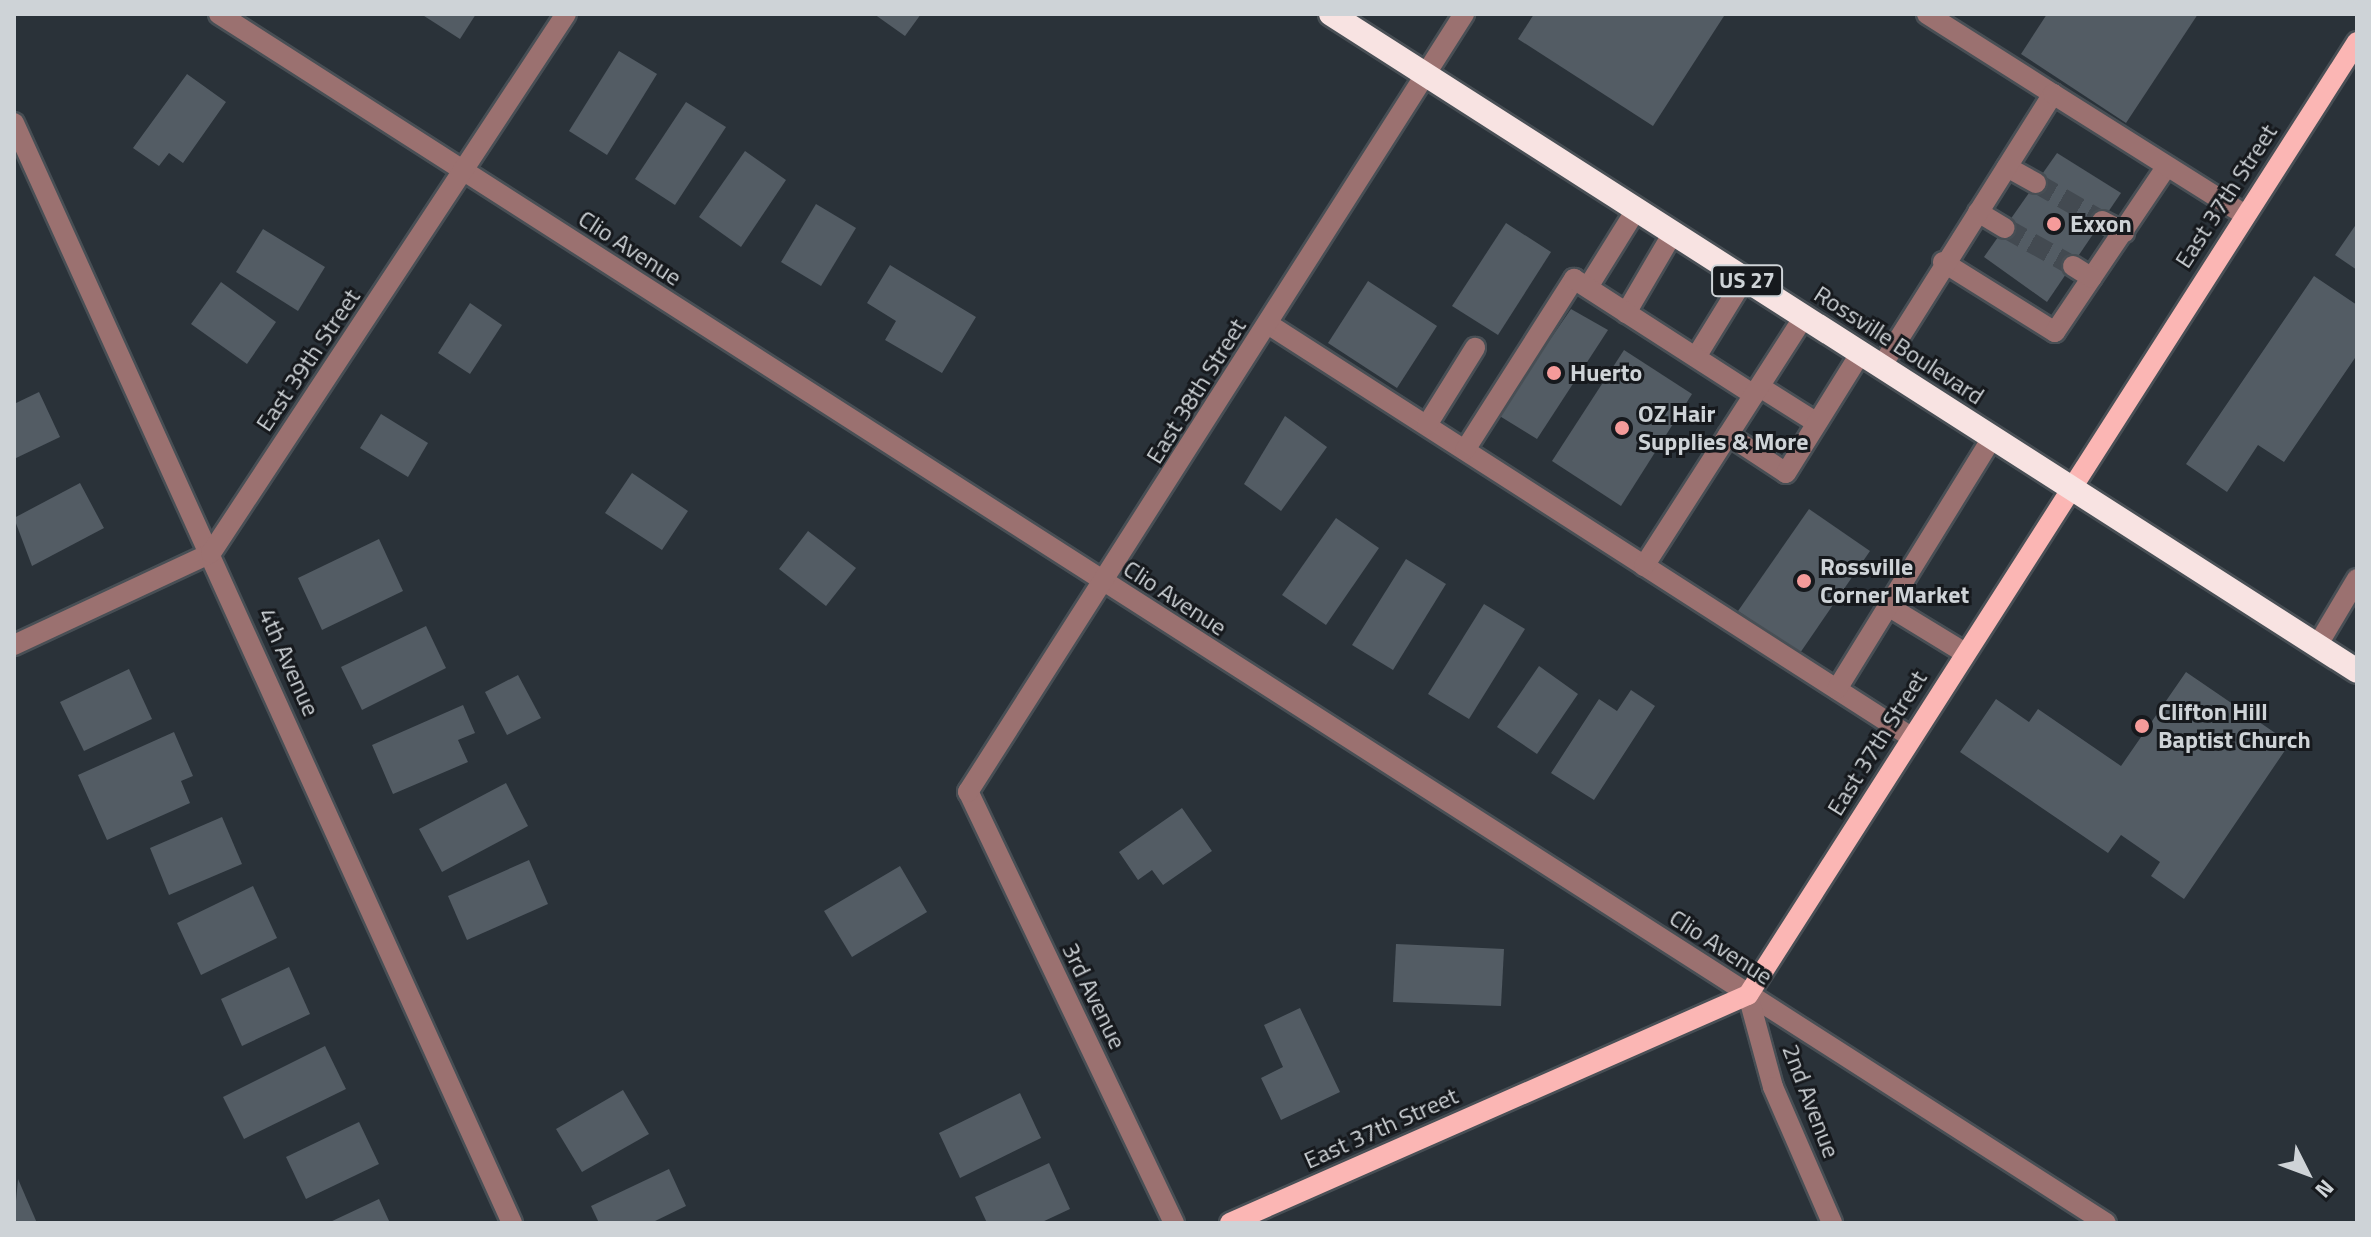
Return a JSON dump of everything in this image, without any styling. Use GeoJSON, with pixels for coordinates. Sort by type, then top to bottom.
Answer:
{"type":"FeatureCollection","features":[{"type":"Feature","properties":{"kind":"highway","name":"Rossville Boulevard"},"geometry":{"type":"LineString","coordinates":[[1331,14],[2357,671]]}},
{"type":"Feature","properties":{"kind":"main road","name":"East 37th Street"},"geometry":{"type":"LineString","coordinates":[[1230,1223],[1748,995],[2069,488],[2357,42]]}},
{"type":"Feature","properties":{"kind":"street","name":"Clio Avenue"},"geometry":{"type":"LineString","coordinates":[[219,14],[1104,584],[2106,1223]]}},
{"type":"Feature","properties":{"kind":"street","name":"East 39th Street"},"geometry":{"type":"LineString","coordinates":[[211,553],[566,14]]}},
{"type":"Feature","properties":{"kind":"street","name":"East 38th Street"},"geometry":{"type":"LineString","coordinates":[[968,792],[1104,584],[1464,14]]}},
{"type":"Feature","properties":{"kind":"street"},"geometry":{"type":"LineString","coordinates":[[1927,14],[2165,169],[2245,215]]}},
{"type":"Feature","properties":{"kind":"street"},"geometry":{"type":"LineString","coordinates":[[1728,435],[1786,473],[1817,423],[1870,360],[1943,262],[2053,94]]}},
{"type":"Feature","properties":{"kind":"street","name":"4th Avenue"},"geometry":{"type":"LineString","coordinates":[[14,123],[512,1223]]}},
{"type":"Feature","properties":{"kind":"street"},"geometry":{"type":"LineString","coordinates":[[2007,167],[2036,183]]}},
{"type":"Feature","properties":{"kind":"street"},"geometry":{"type":"LineString","coordinates":[[1943,262],[2055,332],[2165,169]]}},
{"type":"Feature","properties":{"kind":"street"},"geometry":{"type":"LineString","coordinates":[[1588,287],[1636,210]]}},
{"type":"Feature","properties":{"kind":"street"},"geometry":{"type":"LineString","coordinates":[[1978,212],[2005,228]]}},
{"type":"Feature","properties":{"kind":"street"},"geometry":{"type":"LineString","coordinates":[[2102,221],[2124,232]]}},
{"type":"Feature","properties":{"kind":"street"},"geometry":{"type":"LineString","coordinates":[[1626,313],[1673,233]]}},
{"type":"Feature","properties":{"kind":"street"},"geometry":{"type":"LineString","coordinates":[[2073,266],[2092,278]]}},
{"type":"Feature","properties":{"kind":"street"},"geometry":{"type":"LineString","coordinates":[[1465,450],[1574,279],[1696,357],[1817,423]]}},
{"type":"Feature","properties":{"kind":"street"},"geometry":{"type":"LineString","coordinates":[[1696,357],[1744,279]]}},
{"type":"Feature","properties":{"kind":"street"},"geometry":{"type":"LineString","coordinates":[[1644,566],[1804,317]]}},
{"type":"Feature","properties":{"kind":"street"},"geometry":{"type":"LineString","coordinates":[[1268,324],[1911,737]]}},
{"type":"Feature","properties":{"kind":"street"},"geometry":{"type":"LineString","coordinates":[[1427,425],[1475,348]]}},
{"type":"Feature","properties":{"kind":"street"},"geometry":{"type":"LineString","coordinates":[[1837,689],[1992,438]]}},
{"type":"Feature","properties":{"kind":"street"},"geometry":{"type":"LineString","coordinates":[[14,645],[211,553]]}},
{"type":"Feature","properties":{"kind":"street"},"geometry":{"type":"LineString","coordinates":[[2317,646],[2357,579]]}},
{"type":"Feature","properties":{"kind":"street"},"geometry":{"type":"LineString","coordinates":[[1888,606],[1965,653]]}},
{"type":"Feature","properties":{"kind":"street","name":"3rd Avenue"},"geometry":{"type":"LineString","coordinates":[[968,792],[1174,1223]]}},
{"type":"Feature","properties":{"kind":"street","name":"2nd Avenue"},"geometry":{"type":"LineString","coordinates":[[1748,995],[1773,1087],[1832,1223]]}},
{"type":"Feature","properties":{"kind":"building"},"geometry":{"type":"Polygon","coordinates":[[[421,14],[476,14],[460,39],[421,14]]]}},
{"type":"Feature","properties":{"kind":"building"},"geometry":{"type":"Polygon","coordinates":[[[874,14],[921,14],[905,36],[874,14]]]}},
{"type":"Feature","properties":{"kind":"building"},"geometry":{"type":"Polygon","coordinates":[[[1534,14],[1724,16],[1653,126],[1518,39],[1534,14]]]}},
{"type":"Feature","properties":{"kind":"building"},"geometry":{"type":"Polygon","coordinates":[[[2047,14],[2198,14],[2126,123],[2021,54],[2047,14]]]}},
{"type":"Feature","properties":{"kind":"building"},"geometry":{"type":"Polygon","coordinates":[[[619,51],[657,74],[607,155],[569,131],[619,51]]]}},
{"type":"Feature","properties":{"kind":"building"},"geometry":{"type":"Polygon","coordinates":[[[187,74],[226,102],[183,163],[169,153],[159,166],[133,148],[187,74]]]}},
{"type":"Feature","properties":{"kind":"building"},"geometry":{"type":"Polygon","coordinates":[[[686,102],[726,127],[675,205],[635,179],[686,102]]]}},
{"type":"Feature","properties":{"kind":"building"},"geometry":{"type":"Polygon","coordinates":[[[745,151],[786,180],[741,247],[699,217],[745,151]]]}},
{"type":"Feature","properties":{"kind":"building","name":"Exxon"},"geometry":{"type":"Polygon","coordinates":[[[2057,153],[2121,193],[2047,302],[1984,257],[2057,153]]]}},
{"type":"Feature","properties":{"kind":"building"},"geometry":{"type":"Polygon","coordinates":[[[816,204],[856,228],[821,286],[781,262],[816,204]]]}},
{"type":"Feature","properties":{"kind":"building"},"geometry":{"type":"Polygon","coordinates":[[[1506,223],[1551,252],[1498,335],[1452,306],[1506,223]]]}},
{"type":"Feature","properties":{"kind":"building"},"geometry":{"type":"Polygon","coordinates":[[[2357,223],[2357,270],[2335,255],[2357,223]]]}},
{"type":"Feature","properties":{"kind":"building"},"geometry":{"type":"Polygon","coordinates":[[[263,229],[325,267],[298,311],[236,272],[263,229]]]}},
{"type":"Feature","properties":{"kind":"building"},"geometry":{"type":"Polygon","coordinates":[[[890,265],[976,317],[942,373],[885,340],[896,321],[867,303],[890,265]]]}},
{"type":"Feature","properties":{"kind":"building"},"geometry":{"type":"Polygon","coordinates":[[[2314,276],[2357,305],[2357,355],[2284,462],[2258,445],[2227,492],[2186,464],[2314,276]]]}},
{"type":"Feature","properties":{"kind":"building"},"geometry":{"type":"Polygon","coordinates":[[[1368,281],[1437,326],[1397,388],[1328,343],[1368,281]]]}},
{"type":"Feature","properties":{"kind":"building"},"geometry":{"type":"Polygon","coordinates":[[[221,282],[276,322],[247,364],[191,324],[221,282]]]}},
{"type":"Feature","properties":{"kind":"building"},"geometry":{"type":"Polygon","coordinates":[[[470,303],[502,325],[470,374],[438,353],[470,303]]]}},
{"type":"Feature","properties":{"kind":"building","name":"Huerto"},"geometry":{"type":"Polygon","coordinates":[[[1571,309],[1608,330],[1537,439],[1498,415],[1571,309]]]}},
{"type":"Feature","properties":{"kind":"building","name":"OZ Hair Supplies & More"},"geometry":{"type":"Polygon","coordinates":[[[1624,350],[1692,394],[1621,506],[1552,461],[1624,350]]]}},
{"type":"Feature","properties":{"kind":"building"},"geometry":{"type":"Polygon","coordinates":[[[39,392],[60,437],[14,459],[14,404],[39,392]]]}},
{"type":"Feature","properties":{"kind":"building"},"geometry":{"type":"Polygon","coordinates":[[[381,414],[428,443],[408,477],[360,448],[381,414]]]}},
{"type":"Feature","properties":{"kind":"building"},"geometry":{"type":"Polygon","coordinates":[[[1285,416],[1327,447],[1281,511],[1244,484],[1285,416]]]}},
{"type":"Feature","properties":{"kind":"building"},"geometry":{"type":"Polygon","coordinates":[[[632,473],[688,511],[662,550],[605,513],[632,473]]]}},
{"type":"Feature","properties":{"kind":"building"},"geometry":{"type":"Polygon","coordinates":[[[80,483],[104,528],[32,566],[14,518],[80,483]]]}},
{"type":"Feature","properties":{"kind":"building","name":"Rossville Corner Market"},"geometry":{"type":"Polygon","coordinates":[[[1809,509],[1870,551],[1800,653],[1738,611],[1809,509]]]}},
{"type":"Feature","properties":{"kind":"building"},"geometry":{"type":"Polygon","coordinates":[[[1336,518],[1379,548],[1326,625],[1282,595],[1336,518]]]}},
{"type":"Feature","properties":{"kind":"building"},"geometry":{"type":"Polygon","coordinates":[[[808,531],[856,568],[826,606],[779,569],[808,531]]]}},
{"type":"Feature","properties":{"kind":"building"},"geometry":{"type":"Polygon","coordinates":[[[379,539],[403,591],[322,630],[298,578],[379,539]]]}},
{"type":"Feature","properties":{"kind":"building"},"geometry":{"type":"Polygon","coordinates":[[[1406,559],[1446,584],[1393,670],[1352,645],[1406,559]]]}},
{"type":"Feature","properties":{"kind":"building"},"geometry":{"type":"Polygon","coordinates":[[[1484,604],[1525,629],[1469,719],[1428,694],[1484,604]]]}},
{"type":"Feature","properties":{"kind":"building"},"geometry":{"type":"Polygon","coordinates":[[[426,626],[446,668],[362,710],[341,667],[426,626]]]}},
{"type":"Feature","properties":{"kind":"building"},"geometry":{"type":"Polygon","coordinates":[[[1539,666],[1578,694],[1537,754],[1497,727],[1539,666]]]}},
{"type":"Feature","properties":{"kind":"building"},"geometry":{"type":"Polygon","coordinates":[[[129,669],[152,719],[84,751],[60,702],[129,669]]]}},
{"type":"Feature","properties":{"kind":"building"},"geometry":{"type":"Polygon","coordinates":[[[2186,672],[2290,743],[2184,899],[2151,876],[2160,862],[2121,835],[2108,853],[1960,752],[1996,699],[2029,722],[2038,709],[2121,766],[2186,672]]]}},
{"type":"Feature","properties":{"kind":"building"},"geometry":{"type":"Polygon","coordinates":[[[518,675],[541,718],[507,735],[485,692],[518,675]]]}},
{"type":"Feature","properties":{"kind":"building"},"geometry":{"type":"Polygon","coordinates":[[[1631,690],[1655,706],[1594,800],[1551,773],[1599,699],[1617,711],[1631,690]]]}},
{"type":"Feature","properties":{"kind":"building"},"geometry":{"type":"Polygon","coordinates":[[[463,705],[475,733],[458,740],[468,762],[393,794],[372,745],[463,705]]]}},
{"type":"Feature","properties":{"kind":"building"},"geometry":{"type":"Polygon","coordinates":[[[174,732],[193,776],[181,781],[190,803],[107,840],[78,775],[174,732]]]}},
{"type":"Feature","properties":{"kind":"building"},"geometry":{"type":"Polygon","coordinates":[[[506,783],[528,826],[442,872],[419,829],[506,783]]]}},
{"type":"Feature","properties":{"kind":"building"},"geometry":{"type":"Polygon","coordinates":[[[1182,808],[1212,851],[1163,885],[1152,870],[1138,880],[1119,852],[1182,808]]]}},
{"type":"Feature","properties":{"kind":"building"},"geometry":{"type":"Polygon","coordinates":[[[222,817],[242,864],[169,895],[150,848],[222,817]]]}},
{"type":"Feature","properties":{"kind":"building"},"geometry":{"type":"Polygon","coordinates":[[[529,860],[548,904],[467,940],[448,896],[529,860]]]}},
{"type":"Feature","properties":{"kind":"building"},"geometry":{"type":"Polygon","coordinates":[[[900,866],[927,912],[852,957],[824,911],[900,866]]]}},
{"type":"Feature","properties":{"kind":"building"},"geometry":{"type":"Polygon","coordinates":[[[253,886],[277,938],[201,975],[177,923],[253,886]]]}},
{"type":"Feature","properties":{"kind":"building"},"geometry":{"type":"Polygon","coordinates":[[[1396,944],[1504,949],[1501,1006],[1393,1002],[1396,944]]]}},
{"type":"Feature","properties":{"kind":"building"},"geometry":{"type":"Polygon","coordinates":[[[289,967],[310,1014],[242,1046],[221,999],[289,967]]]}},
{"type":"Feature","properties":{"kind":"building"},"geometry":{"type":"Polygon","coordinates":[[[1300,1008],[1340,1092],[1281,1120],[1261,1078],[1283,1067],[1264,1025],[1300,1008]]]}},
{"type":"Feature","properties":{"kind":"building"},"geometry":{"type":"Polygon","coordinates":[[[325,1046],[346,1089],[244,1139],[223,1097],[325,1046]]]}},
{"type":"Feature","properties":{"kind":"building"},"geometry":{"type":"Polygon","coordinates":[[[623,1090],[649,1134],[582,1172],[556,1129],[623,1090]]]}},
{"type":"Feature","properties":{"kind":"building"},"geometry":{"type":"Polygon","coordinates":[[[1020,1093],[1041,1138],[960,1178],[939,1133],[1020,1093]]]}},
{"type":"Feature","properties":{"kind":"building"},"geometry":{"type":"Polygon","coordinates":[[[359,1122],[379,1164],[306,1199],[286,1157],[359,1122]]]}},
{"type":"Feature","properties":{"kind":"building"},"geometry":{"type":"Polygon","coordinates":[[[1049,1163],[1070,1209],[1040,1223],[987,1223],[975,1197],[1049,1163]]]}},
{"type":"Feature","properties":{"kind":"building"},"geometry":{"type":"Polygon","coordinates":[[[669,1169],[686,1206],[651,1223],[599,1223],[591,1206],[669,1169]]]}},
{"type":"Feature","properties":{"kind":"building"},"geometry":{"type":"Polygon","coordinates":[[[18,1179],[37,1223],[14,1223],[18,1179]]]}},
{"type":"Feature","properties":{"kind":"building"},"geometry":{"type":"Polygon","coordinates":[[[379,1199],[390,1223],[328,1223],[379,1199]]]}},
{"type":"Feature","properties":{"kind":"tunnel"},"geometry":{"type":"LineString","coordinates":[[2036,183],[2102,221]]}},
{"type":"Feature","properties":{"kind":"tunnel"},"geometry":{"type":"LineString","coordinates":[[2005,228],[2073,266]]}},
{"type":"Feature","properties":{"kind":"place","name":"Exxon"},"geometry":{"type":"Point","coordinates":[2054,224]}},
{"type":"Feature","properties":{"kind":"place","name":"Huerto"},"geometry":{"type":"Point","coordinates":[1554,373]}},
{"type":"Feature","properties":{"kind":"place","name":"OZ Hair Supplies & More"},"geometry":{"type":"Point","coordinates":[1622,428]}},
{"type":"Feature","properties":{"kind":"place","name":"Rossville Corner Market"},"geometry":{"type":"Point","coordinates":[1804,581]}},
{"type":"Feature","properties":{"kind":"place","name":"Clifton Hill Baptist Church"},"geometry":{"type":"Point","coordinates":[2142,726]}}]}
